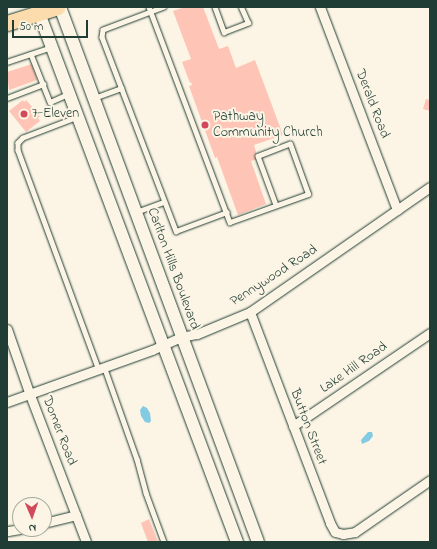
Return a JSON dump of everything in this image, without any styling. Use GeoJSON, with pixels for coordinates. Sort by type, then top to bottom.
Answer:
{"type":"FeatureCollection","features":[{"type":"Feature","properties":{"kind":"main road"},"geometry":{"type":"LineString","coordinates":[[7,23],[59,7]]}},
{"type":"Feature","properties":{"kind":"street","name":"Carlton Hills Boulevard"},"geometry":{"type":"LineString","coordinates":[[59,7],[258,542]]}},
{"type":"Feature","properties":{"kind":"street","name":"Derald Road"},"geometry":{"type":"LineString","coordinates":[[320,7],[397,210]]}},
{"type":"Feature","properties":{"kind":"street"},"geometry":{"type":"LineString","coordinates":[[38,13],[164,344],[236,542]]}},
{"type":"Feature","properties":{"kind":"street","name":"Pennywood Road"},"geometry":{"type":"LineString","coordinates":[[7,402],[30,395],[101,367],[152,350],[181,337],[197,334],[250,312],[430,187]]}},
{"type":"Feature","properties":{"kind":"street","name":"Button Street"},"geometry":{"type":"LineString","coordinates":[[250,312],[330,523],[335,532],[343,534],[355,532],[430,480]]}},
{"type":"Feature","properties":{"kind":"street","name":"Domer Road"},"geometry":{"type":"LineString","coordinates":[[7,329],[30,395],[86,542]]}},
{"type":"Feature","properties":{"kind":"street","name":"Lake Hill Road"},"geometry":{"type":"LineString","coordinates":[[294,426],[430,333]]}},
{"type":"Feature","properties":{"kind":"street"},"geometry":{"type":"LineString","coordinates":[[52,521],[76,515]]}},
{"type":"Feature","properties":{"kind":"street"},"geometry":{"type":"LineString","coordinates":[[8,531],[12,530]]}},
{"type":"Feature","properties":{"kind":"lane"},"geometry":{"type":"LineString","coordinates":[[148,7],[230,222],[308,194],[290,144],[258,156],[276,205]]}},
{"type":"Feature","properties":{"kind":"lane"},"geometry":{"type":"LineString","coordinates":[[164,7],[102,31],[102,37],[176,231],[227,212]]}},
{"type":"Feature","properties":{"kind":"lane"},"geometry":{"type":"LineString","coordinates":[[215,7],[224,32],[248,23],[242,7]]}},
{"type":"Feature","properties":{"kind":"lane"},"geometry":{"type":"LineString","coordinates":[[7,62],[52,47]]}},
{"type":"Feature","properties":{"kind":"lane"},"geometry":{"type":"LineString","coordinates":[[31,54],[50,102],[69,94]]}},
{"type":"Feature","properties":{"kind":"lane"},"geometry":{"type":"LineString","coordinates":[[7,98],[43,84]]}},
{"type":"Feature","properties":{"kind":"lane"},"geometry":{"type":"LineString","coordinates":[[94,98],[121,88]]}},
{"type":"Feature","properties":{"kind":"lane"},"geometry":{"type":"LineString","coordinates":[[78,117],[23,138],[18,143],[18,150],[137,459],[146,492],[164,542]]}},
{"type":"Feature","properties":{"kind":"lane"},"geometry":{"type":"LineString","coordinates":[[136,212],[164,202]]}},
{"type":"Feature","properties":{"kind":"water"},"geometry":{"type":"Polygon","coordinates":[[[143,406],[147,408],[150,413],[151,421],[149,423],[145,422],[141,416],[140,410],[143,406]]]}},
{"type":"Feature","properties":{"kind":"water"},"geometry":{"type":"Polygon","coordinates":[[[368,432],[372,432],[373,436],[369,441],[362,444],[361,440],[368,432]]]}},
{"type":"Feature","properties":{"kind":"building"},"geometry":{"type":"Polygon","coordinates":[[[185,7],[203,7],[219,49],[228,46],[236,68],[255,60],[283,135],[254,145],[258,159],[251,161],[266,204],[238,215],[217,157],[215,158],[189,86],[192,85],[191,82],[190,83],[182,62],[191,59],[173,11],[185,7]]]}},
{"type":"Feature","properties":{"kind":"building","name":"7-Eleven"},"geometry":{"type":"Polygon","coordinates":[[[32,64],[37,80],[9,90],[7,72],[32,64]]]}},
{"type":"Feature","properties":{"kind":"building"},"geometry":{"type":"Polygon","coordinates":[[[426,99],[430,100],[430,111],[423,109],[426,99]]]}},
{"type":"Feature","properties":{"kind":"building","name":"7-Eleven"},"geometry":{"type":"Polygon","coordinates":[[[23,100],[24,102],[26,100],[40,116],[38,118],[40,121],[26,132],[9,111],[23,100]]]}},
{"type":"Feature","properties":{"kind":"building"},"geometry":{"type":"Polygon","coordinates":[[[149,519],[158,542],[148,542],[141,523],[149,519]]]}},
{"type":"Feature","properties":{"kind":"place","name":"7-Eleven"},"geometry":{"type":"Point","coordinates":[24,114]}},
{"type":"Feature","properties":{"kind":"place","name":"Pathway Community Church"},"geometry":{"type":"Point","coordinates":[205,125]}}]}
